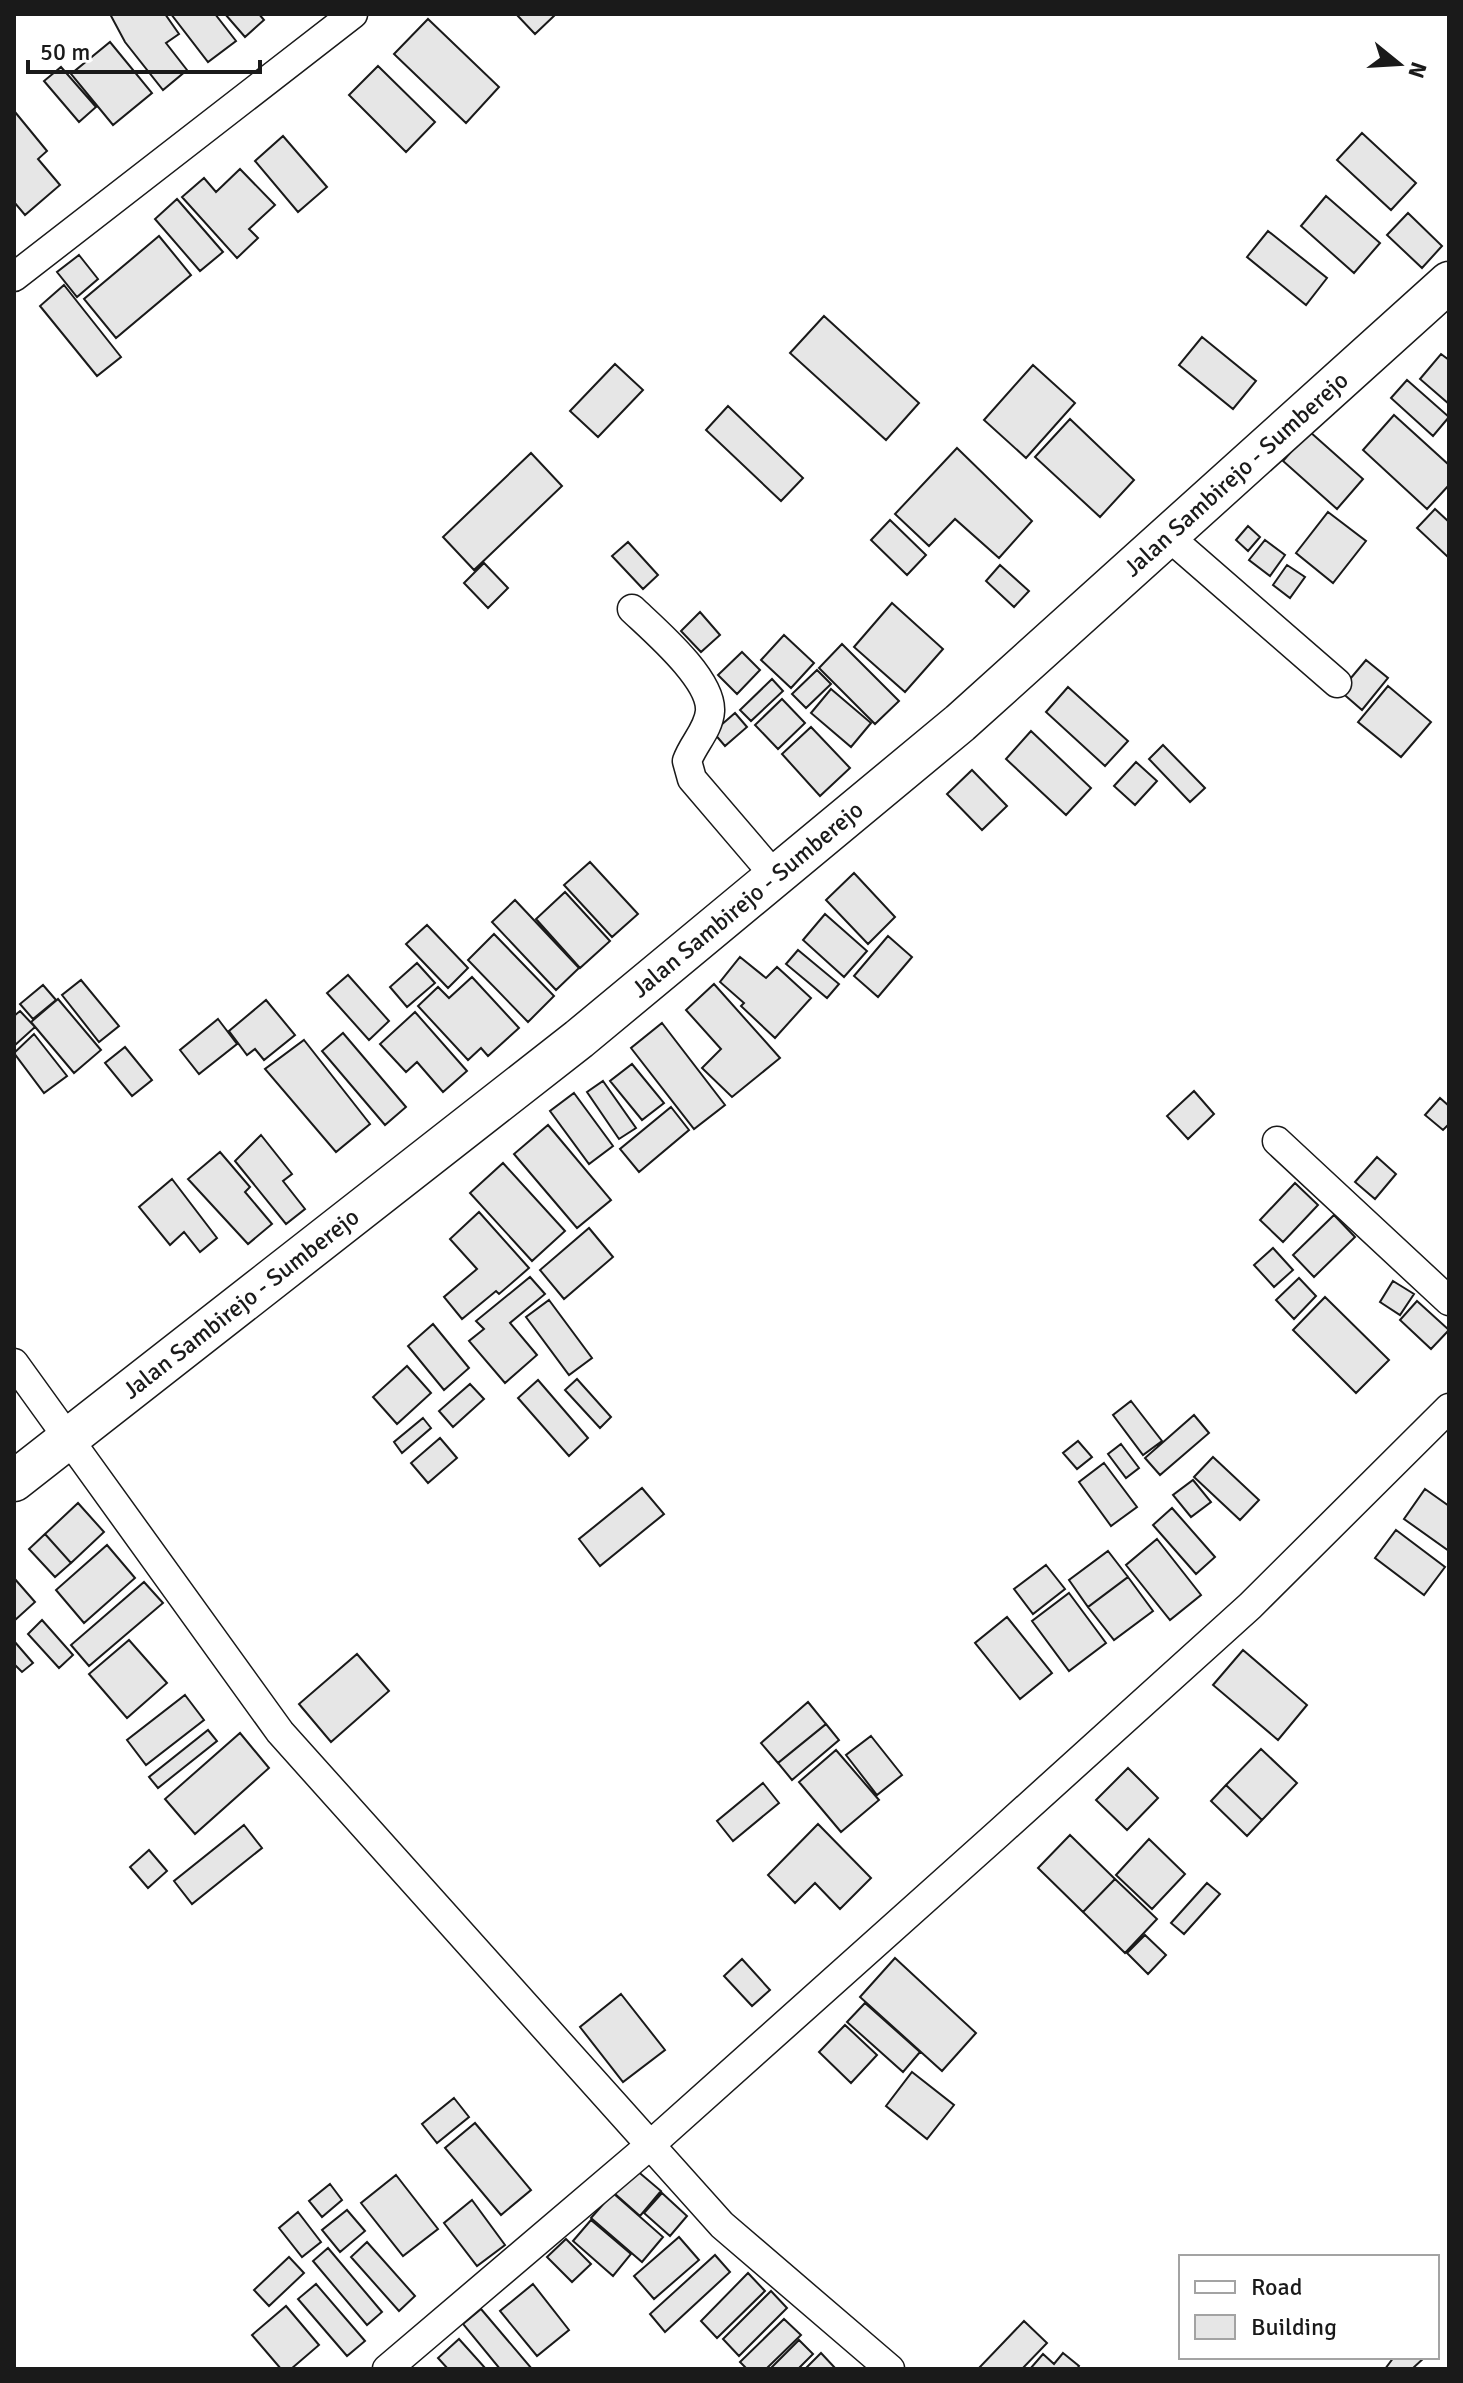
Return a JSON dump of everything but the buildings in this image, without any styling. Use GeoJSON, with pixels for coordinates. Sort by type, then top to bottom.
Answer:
{"type":"FeatureCollection","features":[{"type":"Feature","properties":{"kind":"main road","name":"Jalan Sambirejo - Sumberejo"},"geometry":{"type":"LineString","coordinates":[[14,1481],[579,1039],[960,723],[1449,282]]}},
{"type":"Feature","properties":{"kind":"street"},"geometry":{"type":"LineString","coordinates":[[14,277],[353,14]]}},
{"type":"Feature","properties":{"kind":"street"},"geometry":{"type":"LineString","coordinates":[[1168,536],[1337,683]]}},
{"type":"Feature","properties":{"kind":"street"},"geometry":{"type":"LineString","coordinates":[[632,609],[677,653],[708,697],[708,720],[687,761],[692,779],[775,876]]}},
{"type":"Feature","properties":{"kind":"street"},"geometry":{"type":"LineString","coordinates":[[1277,1141],[1449,1301]]}},
{"type":"Feature","properties":{"kind":"street"},"geometry":{"type":"LineString","coordinates":[[14,1363],[280,1732],[648,2147],[722,2225],[890,2369]]}},
{"type":"Feature","properties":{"kind":"street"},"geometry":{"type":"LineString","coordinates":[[387,2369],[648,2147],[1250,1606],[1449,1408]]}}]}
